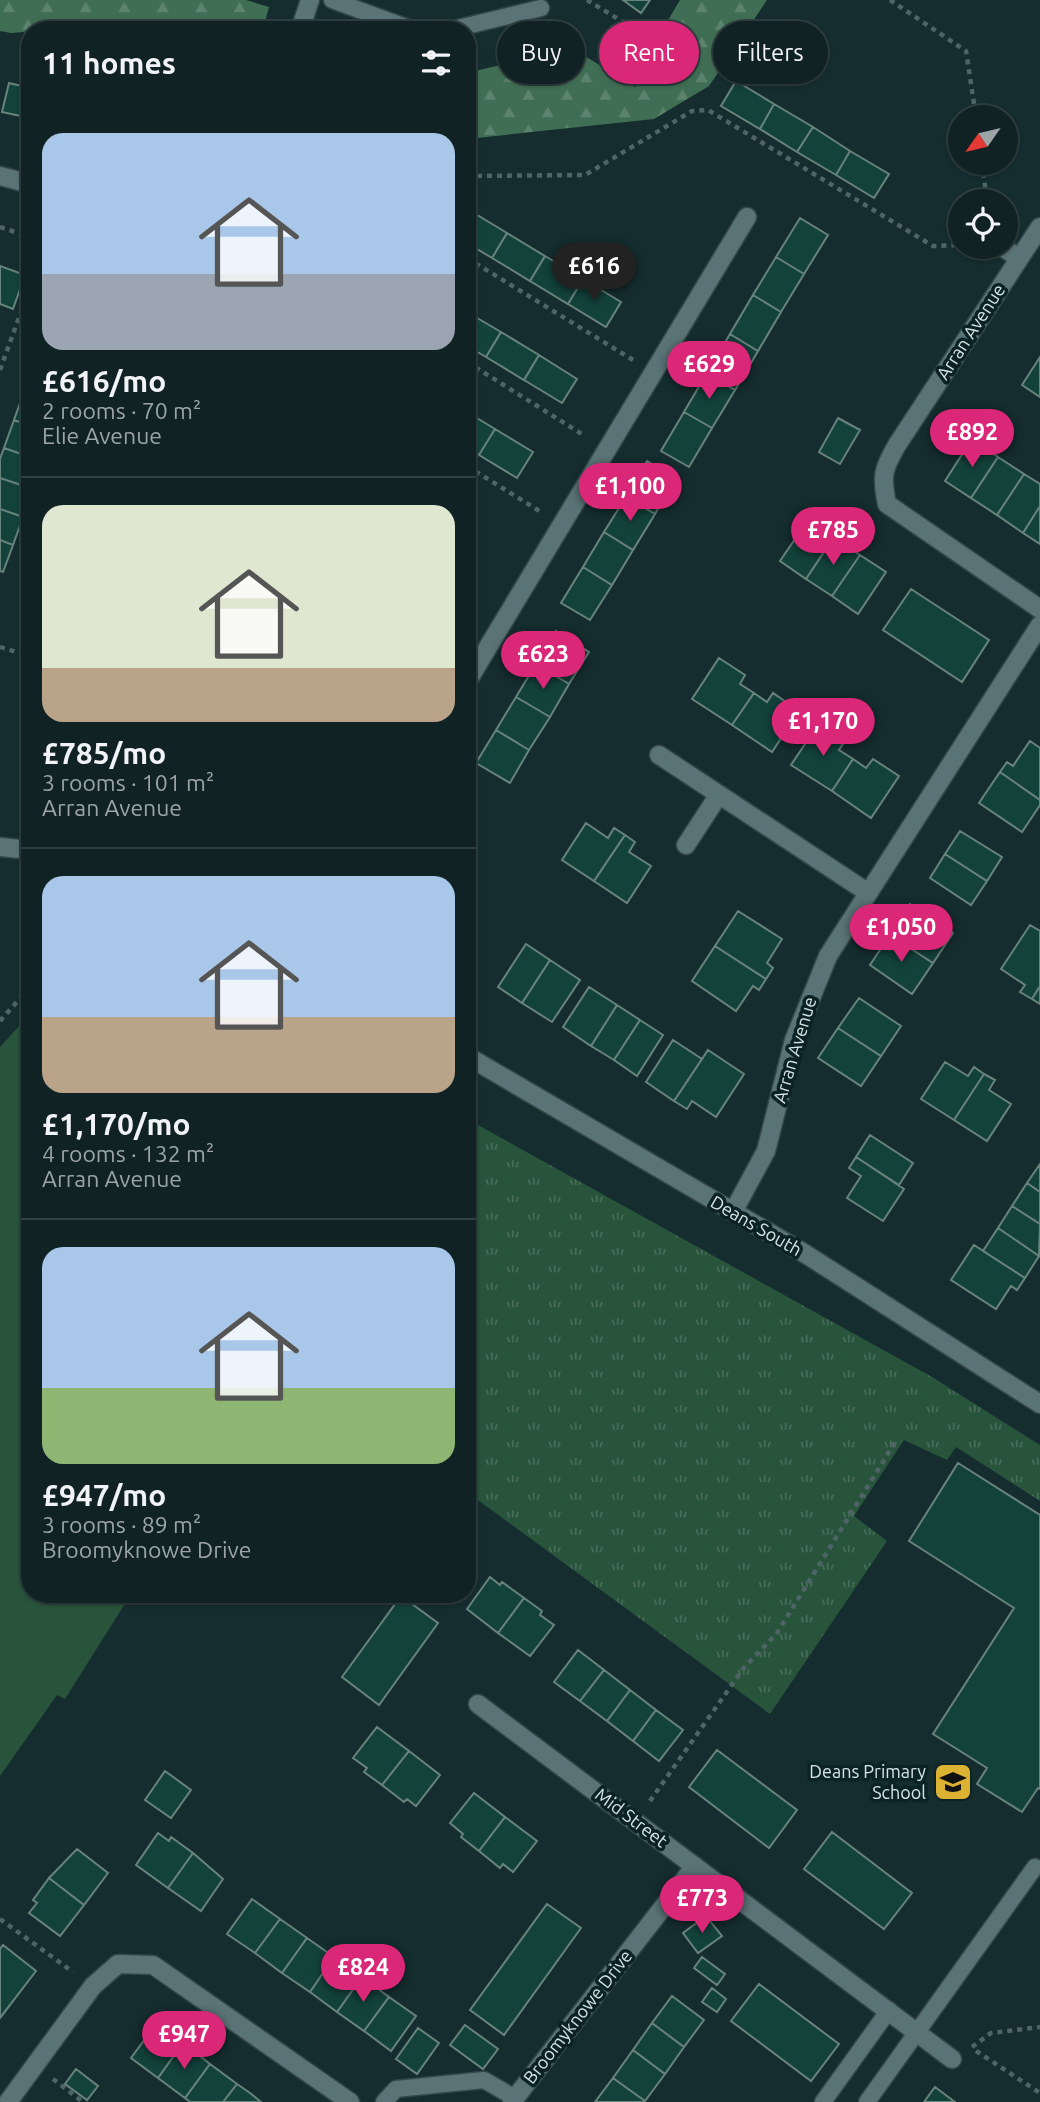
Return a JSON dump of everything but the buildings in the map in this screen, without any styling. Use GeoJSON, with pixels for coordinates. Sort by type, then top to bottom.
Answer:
{"type":"FeatureCollection","features":[{"type":"Feature","properties":{"kind":"street"},"geometry":{"type":"LineString","coordinates":[[303,21],[310,0]]}},
{"type":"Feature","properties":{"kind":"street"},"geometry":{"type":"LineString","coordinates":[[0,176],[21,182]]}},
{"type":"Feature","properties":{"kind":"street"},"geometry":{"type":"LineString","coordinates":[[476,653],[561,525],[747,217]]}},
{"type":"Feature","properties":{"kind":"street","name":"Arran Avenue"},"geometry":{"type":"LineString","coordinates":[[1040,227],[884,467],[883,483],[887,504],[1040,608]]}},
{"type":"Feature","properties":{"kind":"street","name":"Arran Avenue"},"geometry":{"type":"LineString","coordinates":[[733,1212],[766,1151],[806,1005],[828,956],[1040,625]]}},
{"type":"Feature","properties":{"kind":"street"},"geometry":{"type":"LineString","coordinates":[[659,755],[867,892]]}},
{"type":"Feature","properties":{"kind":"street"},"geometry":{"type":"LineString","coordinates":[[686,845],[718,796]]}},
{"type":"Feature","properties":{"kind":"street"},"geometry":{"type":"LineString","coordinates":[[0,847],[21,848]]}},
{"type":"Feature","properties":{"kind":"street","name":"Deans South"},"geometry":{"type":"LineString","coordinates":[[476,1061],[733,1212],[1040,1404]]}},
{"type":"Feature","properties":{"kind":"street","name":"Mid Street"},"geometry":{"type":"LineString","coordinates":[[478,1704],[952,2059]]}},
{"type":"Feature","properties":{"kind":"street","name":"Broomyknowe Drive"},"geometry":{"type":"LineString","coordinates":[[513,2100],[695,1866]]}},
{"type":"Feature","properties":{"kind":"street"},"geometry":{"type":"LineString","coordinates":[[8,2102],[93,1986],[118,1964],[153,1965],[350,2102]]}},
{"type":"Feature","properties":{"kind":"lane"},"geometry":{"type":"LineString","coordinates":[[332,0],[389,21]]}},
{"type":"Feature","properties":{"kind":"lane"},"geometry":{"type":"LineString","coordinates":[[476,24],[541,8]]}},
{"type":"Feature","properties":{"kind":"lane"},"geometry":{"type":"LineString","coordinates":[[867,2102],[1035,1867]]}},
{"type":"Feature","properties":{"kind":"lane"},"geometry":{"type":"LineString","coordinates":[[823,2102],[889,2010]]}},
{"type":"Feature","properties":{"kind":"lane"},"geometry":{"type":"LineString","coordinates":[[384,2102],[396,2088],[484,2080],[513,2100]]}},
{"type":"Feature","properties":{"kind":"path"},"geometry":{"type":"LineString","coordinates":[[587,0],[622,21]]}},
{"type":"Feature","properties":{"kind":"path"},"geometry":{"type":"LineString","coordinates":[[890,0],[966,51],[973,105]]}},
{"type":"Feature","properties":{"kind":"path"},"geometry":{"type":"LineString","coordinates":[[476,176],[584,175],[692,111],[708,110],[933,246],[948,245]]}},
{"type":"Feature","properties":{"kind":"path"},"geometry":{"type":"LineString","coordinates":[[0,227],[21,234]]}},
{"type":"Feature","properties":{"kind":"path"},"geometry":{"type":"LineString","coordinates":[[476,264],[653,373]]}},
{"type":"Feature","properties":{"kind":"path"},"geometry":{"type":"LineString","coordinates":[[0,370],[21,312]]}},
{"type":"Feature","properties":{"kind":"path"},"geometry":{"type":"LineString","coordinates":[[476,368],[607,450]]}},
{"type":"Feature","properties":{"kind":"path"},"geometry":{"type":"LineString","coordinates":[[476,472],[561,525]]}},
{"type":"Feature","properties":{"kind":"path"},"geometry":{"type":"LineString","coordinates":[[0,647],[21,653]]}},
{"type":"Feature","properties":{"kind":"path"},"geometry":{"type":"LineString","coordinates":[[0,1021],[21,997]]}},
{"type":"Feature","properties":{"kind":"path"},"geometry":{"type":"LineString","coordinates":[[636,1822],[743,1669],[777,1633],[897,1439]]}},
{"type":"Feature","properties":{"kind":"path"},"geometry":{"type":"LineString","coordinates":[[0,1919],[93,1986]]}},
{"type":"Feature","properties":{"kind":"path"},"geometry":{"type":"LineString","coordinates":[[952,2059],[991,2033],[1040,2027]]}},
{"type":"Feature","properties":{"kind":"path"},"geometry":{"type":"LineString","coordinates":[[971,2048],[1040,2093]]}},
{"type":"Feature","properties":{"kind":"path"},"geometry":{"type":"LineString","coordinates":[[35,2065],[83,2102]]}},
{"type":"Feature","properties":{"kind":"green space"},"geometry":{"type":"Polygon","coordinates":[[[0,0],[246,0],[269,7],[265,21],[21,21],[21,32],[0,31],[0,0]]]}},
{"type":"Feature","properties":{"kind":"green space"},"geometry":{"type":"Polygon","coordinates":[[[680,0],[767,0],[753,21],[713,21],[713,80],[709,86],[654,119],[476,138],[476,71],[497,66],[497,84],[585,84],[585,56],[599,65],[599,84],[630,84],[635,87],[639,84],[699,84],[699,21],[668,21],[680,0]]]}},
{"type":"Feature","properties":{"kind":"green space"},"geometry":{"type":"Polygon","coordinates":[[[21,1024],[21,1603],[125,1603],[65,1699],[57,1695],[0,1776],[0,1047],[21,1024]]]}},
{"type":"Feature","properties":{"kind":"green space"},"geometry":{"type":"Polygon","coordinates":[[[476,1124],[932,1377],[1040,1445],[1040,1501],[956,1447],[947,1460],[904,1440],[854,1516],[887,1541],[770,1714],[476,1499],[476,1124]]]}},
{"type":"Feature","properties":{"kind":"place","name":"Deans Primary School"},"geometry":{"type":"Point","coordinates":[953,1782]}}]}
